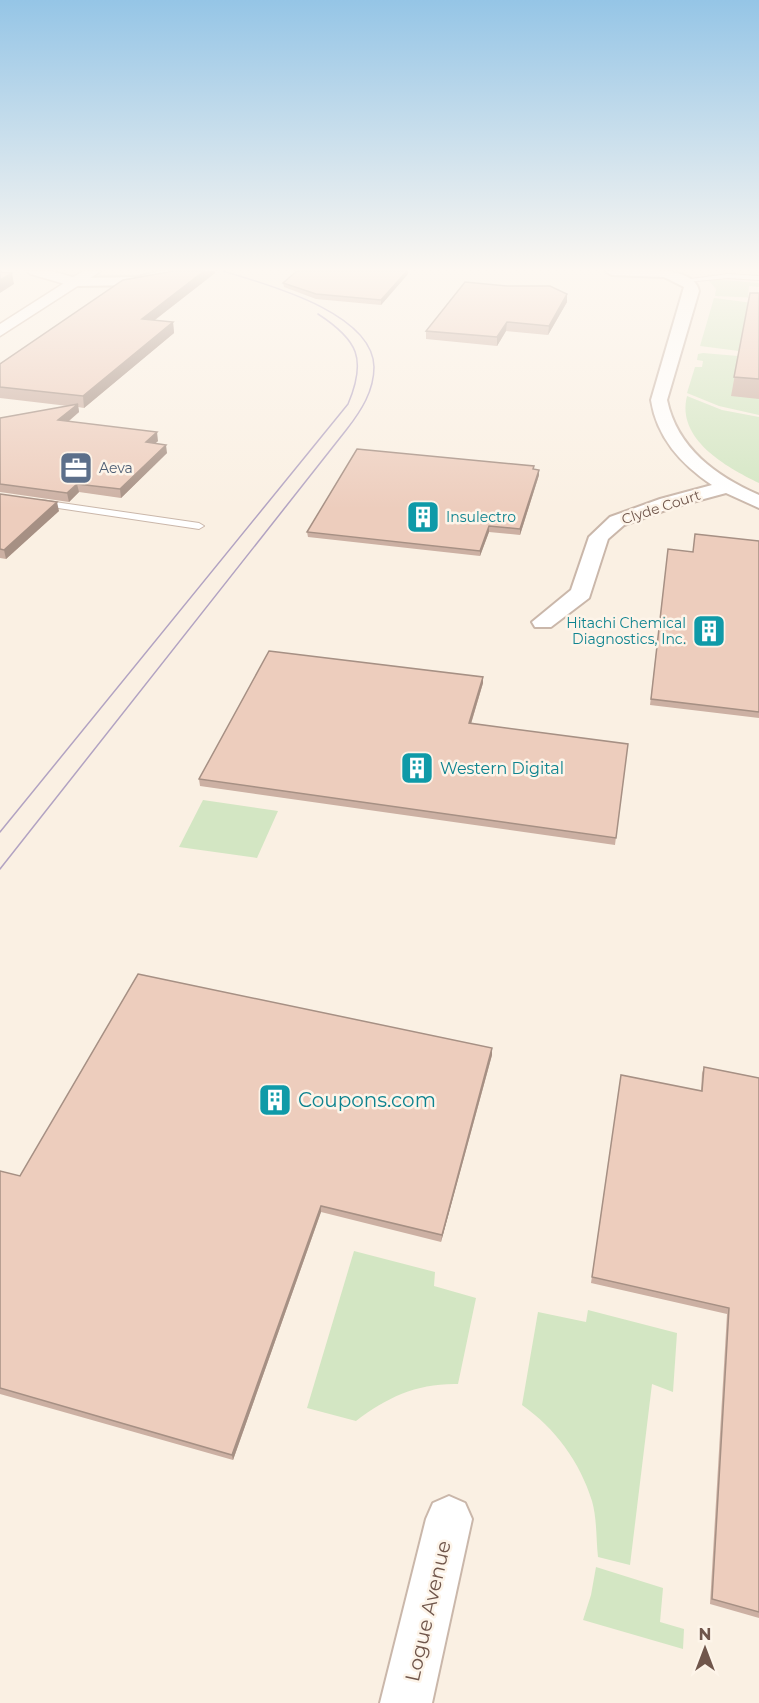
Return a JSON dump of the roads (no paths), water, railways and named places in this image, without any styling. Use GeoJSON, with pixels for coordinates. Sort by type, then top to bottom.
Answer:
{"type":"FeatureCollection","features":[{"type":"Feature","properties":{"kind":"street"},"geometry":{"type":"LineString","coordinates":[[673,350],[658,400],[659,414],[680,446],[727,488],[759,502]]}},
{"type":"Feature","properties":{"kind":"street","name":"Clyde Court"},"geometry":{"type":"LineString","coordinates":[[543,622],[581,593],[599,537],[617,521],[666,503],[727,488]]}},
{"type":"Feature","properties":{"kind":"street","name":"Logue Avenue"},"geometry":{"type":"LineString","coordinates":[[406,1703],[449,1519]]}},
{"type":"Feature","properties":{"kind":"lane"},"geometry":{"type":"LineString","coordinates":[[36,502],[199,526]]}},
{"type":"Feature","properties":{"kind":"tram line"},"geometry":{"type":"LineString","coordinates":[[0,832],[348,404],[357,375],[354,350]]}},
{"type":"Feature","properties":{"kind":"tram line"},"geometry":{"type":"LineString","coordinates":[[0,869],[362,408],[372,384],[374,367],[370,350]]}},
{"type":"Feature","properties":{"kind":"place","name":"Aeva"},"geometry":{"type":"Point","coordinates":[76,468]}},
{"type":"Feature","properties":{"kind":"place","name":"Insulectro"},"geometry":{"type":"Point","coordinates":[423,517]}},
{"type":"Feature","properties":{"kind":"place","name":"Hitachi Chemical Diagnostics, Inc."},"geometry":{"type":"Point","coordinates":[709,631]}},
{"type":"Feature","properties":{"kind":"place","name":"Western Digital"},"geometry":{"type":"Point","coordinates":[417,768]}},
{"type":"Feature","properties":{"kind":"place","name":"Coupons.com"},"geometry":{"type":"Point","coordinates":[275,1100]}}]}
